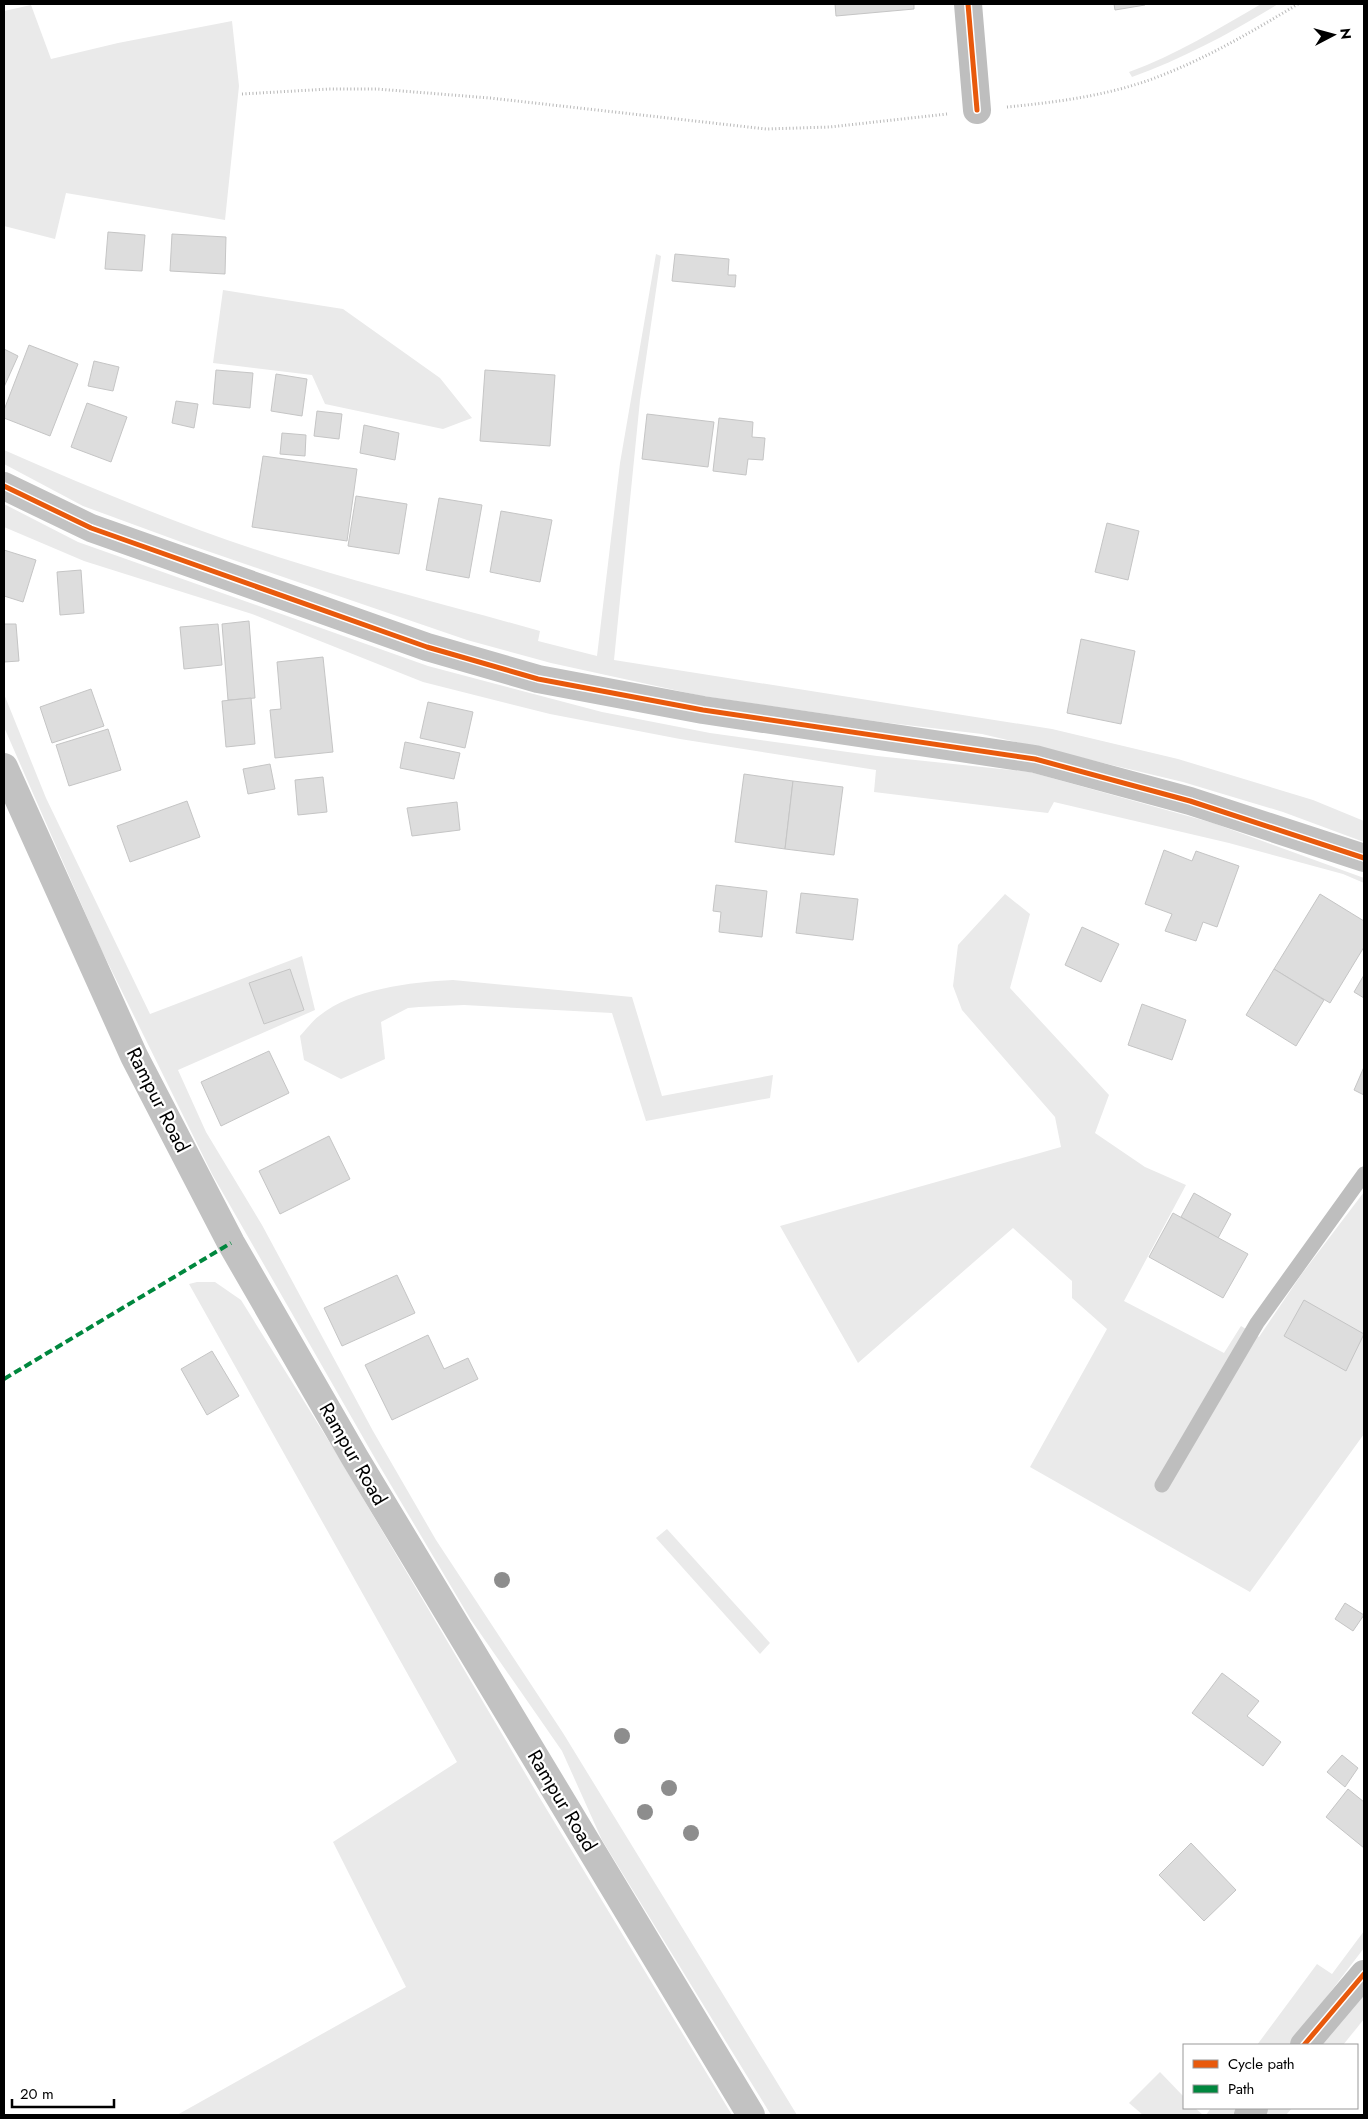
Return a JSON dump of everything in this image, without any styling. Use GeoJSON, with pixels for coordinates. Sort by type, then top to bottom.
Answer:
{"type":"FeatureCollection","features":[{"type":"Feature","properties":{"kind":"main road"},"geometry":{"type":"LineString","coordinates":[[4,486],[91,528],[427,647],[538,679],[703,710],[1035,759],[1190,801],[1364,858]]}},
{"type":"Feature","properties":{"kind":"main road","name":"Rampur Road"},"geometry":{"type":"LineString","coordinates":[[4,767],[134,1056],[231,1243],[355,1458],[751,2115]]}},
{"type":"Feature","properties":{"kind":"street"},"geometry":{"type":"LineString","coordinates":[[968,4],[977,110]]}},
{"type":"Feature","properties":{"kind":"street"},"geometry":{"type":"LineString","coordinates":[[1305,2044],[1364,1974]]}},
{"type":"Feature","properties":{"kind":"lane"},"geometry":{"type":"LineString","coordinates":[[1162,1485],[1256,1323],[1364,1174]]}},
{"type":"Feature","properties":{"kind":"path"},"geometry":{"type":"LineString","coordinates":[[242,94],[328,89],[377,89],[490,98],[766,129],[830,127],[1056,102],[1111,90],[1158,77],[1238,40],[1298,4]]}},
{"type":"Feature","properties":{"kind":"shaded area"},"geometry":{"type":"Polygon","coordinates":[[[1261,4],[1278,4],[1225,35],[1170,62],[1132,77],[1129,72],[1180,50],[1261,4]]]}},
{"type":"Feature","properties":{"kind":"shaded area"},"geometry":{"type":"Polygon","coordinates":[[[31,5],[51,59],[118,43],[232,21],[239,86],[225,220],[66,193],[55,239],[4,226],[4,11],[31,5]]]}},
{"type":"Feature","properties":{"kind":"shaded area"},"geometry":{"type":"Polygon","coordinates":[[[656,254],[661,256],[640,400],[614,660],[1052,729],[1178,759],[1313,800],[1364,821],[1364,842],[1283,812],[1183,782],[982,734],[881,722],[702,696],[551,663],[467,640],[184,543],[83,506],[4,464],[4,450],[115,497],[227,540],[333,574],[540,631],[538,641],[597,656],[620,463],[656,254]]]}},
{"type":"Feature","properties":{"kind":"shaded area"},"geometry":{"type":"Polygon","coordinates":[[[223,290],[343,309],[440,378],[472,418],[443,429],[325,404],[312,375],[213,363],[223,290]]]}},
{"type":"Feature","properties":{"kind":"shaded area"},"geometry":{"type":"Polygon","coordinates":[[[4,504],[78,542],[428,666],[602,712],[710,733],[877,756],[1030,772],[1213,823],[1364,878],[1364,883],[1343,874],[1229,843],[1054,802],[1048,813],[874,792],[876,770],[680,739],[550,714],[423,682],[252,614],[84,561],[4,527],[4,504]]]}},
{"type":"Feature","properties":{"kind":"shaded area"},"geometry":{"type":"Polygon","coordinates":[[[4,694],[46,798],[150,1014],[302,956],[315,1010],[178,1070],[206,1132],[262,1225],[373,1431],[436,1540],[563,1733],[797,2115],[771,2115],[602,1840],[562,1751],[471,1620],[376,1460],[212,1174],[101,949],[4,727],[4,694]]]}},
{"type":"Feature","properties":{"kind":"shaded area"},"geometry":{"type":"Polygon","coordinates":[[[1005,894],[1030,914],[1010,988],[1109,1095],[1095,1133],[1145,1167],[1186,1185],[1124,1301],[1224,1353],[1241,1326],[1259,1337],[1301,1275],[1364,1192],[1364,1434],[1250,1592],[1030,1467],[1107,1329],[1072,1298],[1072,1281],[1013,1228],[858,1363],[780,1226],[1061,1147],[1055,1117],[962,1010],[953,986],[958,945],[1005,894]]]}},
{"type":"Feature","properties":{"kind":"shaded area"},"geometry":{"type":"Polygon","coordinates":[[[453,980],[632,997],[662,1096],[773,1075],[770,1098],[646,1121],[612,1013],[464,1005],[408,1008],[381,1022],[385,1059],[341,1079],[304,1060],[300,1036],[316,1018],[333,1007],[365,993],[401,985],[453,980]]]}},
{"type":"Feature","properties":{"kind":"shaded area"},"geometry":{"type":"Polygon","coordinates":[[[215,1282],[241,1300],[335,1451],[538,1795],[732,2115],[177,2115],[406,1987],[333,1842],[457,1762],[189,1284],[215,1282]]]}},
{"type":"Feature","properties":{"kind":"shaded area"},"geometry":{"type":"Polygon","coordinates":[[[667,1529],[770,1643],[760,1654],[656,1538],[667,1529]]]}},
{"type":"Feature","properties":{"kind":"shaded area"},"geometry":{"type":"Polygon","coordinates":[[[1364,1931],[1364,1948],[1291,2044],[1258,2044],[1317,1964],[1332,1974],[1364,1931]]]}},
{"type":"Feature","properties":{"kind":"shaded area"},"geometry":{"type":"Polygon","coordinates":[[[1364,1986],[1364,2019],[1344,2044],[1316,2044],[1364,1986]]]}},
{"type":"Feature","properties":{"kind":"shaded area"},"geometry":{"type":"Polygon","coordinates":[[[1160,2072],[1183,2096],[1183,2109],[1196,2109],[1203,2115],[1143,2115],[1129,2103],[1160,2072]]]}},
{"type":"Feature","properties":{"kind":"shaded area"},"geometry":{"type":"Polygon","coordinates":[[[1210,2109],[1239,2109],[1234,2115],[1206,2115],[1210,2109]]]}},
{"type":"Feature","properties":{"kind":"shaded area"},"geometry":{"type":"Polygon","coordinates":[[[1266,2109],[1291,2109],[1286,2115],[1261,2115],[1266,2109]]]}},
{"type":"Feature","properties":{"kind":"building"},"geometry":{"type":"Polygon","coordinates":[[[835,4],[914,4],[914,9],[836,16],[835,4]]]}},
{"type":"Feature","properties":{"kind":"building"},"geometry":{"type":"Polygon","coordinates":[[[1114,4],[1145,4],[1145,5],[1115,10],[1114,4]]]}},
{"type":"Feature","properties":{"kind":"building"},"geometry":{"type":"Polygon","coordinates":[[[108,232],[145,235],[142,271],[105,269],[108,232]]]}},
{"type":"Feature","properties":{"kind":"building"},"geometry":{"type":"Polygon","coordinates":[[[172,234],[226,237],[225,274],[170,271],[172,234]]]}},
{"type":"Feature","properties":{"kind":"building"},"geometry":{"type":"Polygon","coordinates":[[[675,254],[729,259],[728,275],[736,275],[735,287],[672,281],[675,254]]]}},
{"type":"Feature","properties":{"kind":"building"},"geometry":{"type":"Polygon","coordinates":[[[29,345],[78,364],[50,436],[4,418],[4,410],[29,345]]]}},
{"type":"Feature","properties":{"kind":"building"},"geometry":{"type":"Polygon","coordinates":[[[4,349],[18,356],[4,387],[4,349]]]}},
{"type":"Feature","properties":{"kind":"building"},"geometry":{"type":"Polygon","coordinates":[[[94,361],[119,367],[113,391],[88,386],[94,361]]]}},
{"type":"Feature","properties":{"kind":"building"},"geometry":{"type":"Polygon","coordinates":[[[216,370],[253,373],[250,408],[213,404],[216,370]]]}},
{"type":"Feature","properties":{"kind":"building"},"geometry":{"type":"Polygon","coordinates":[[[485,370],[555,375],[550,446],[480,441],[485,370]]]}},
{"type":"Feature","properties":{"kind":"building"},"geometry":{"type":"Polygon","coordinates":[[[276,374],[307,379],[302,416],[271,411],[276,374]]]}},
{"type":"Feature","properties":{"kind":"building"},"geometry":{"type":"Polygon","coordinates":[[[176,401],[198,404],[194,428],[172,423],[176,401]]]}},
{"type":"Feature","properties":{"kind":"building"},"geometry":{"type":"Polygon","coordinates":[[[87,403],[127,417],[111,462],[71,447],[87,403]]]}},
{"type":"Feature","properties":{"kind":"building"},"geometry":{"type":"Polygon","coordinates":[[[317,411],[342,414],[339,439],[314,436],[317,411]]]}},
{"type":"Feature","properties":{"kind":"building"},"geometry":{"type":"Polygon","coordinates":[[[647,414],[714,422],[708,467],[642,459],[647,414]]]}},
{"type":"Feature","properties":{"kind":"building"},"geometry":{"type":"Polygon","coordinates":[[[719,418],[753,422],[752,437],[765,438],[763,460],[748,459],[746,475],[713,471],[719,418]]]}},
{"type":"Feature","properties":{"kind":"building"},"geometry":{"type":"Polygon","coordinates":[[[364,425],[399,433],[395,460],[360,453],[364,425]]]}},
{"type":"Feature","properties":{"kind":"building"},"geometry":{"type":"Polygon","coordinates":[[[282,433],[306,435],[305,456],[280,454],[282,433]]]}},
{"type":"Feature","properties":{"kind":"building"},"geometry":{"type":"Polygon","coordinates":[[[263,456],[357,469],[347,541],[252,527],[263,456]]]}},
{"type":"Feature","properties":{"kind":"building"},"geometry":{"type":"Polygon","coordinates":[[[356,496],[407,504],[399,554],[348,546],[356,496]]]}},
{"type":"Feature","properties":{"kind":"building"},"geometry":{"type":"Polygon","coordinates":[[[439,498],[482,505],[469,578],[426,570],[439,498]]]}},
{"type":"Feature","properties":{"kind":"building"},"geometry":{"type":"Polygon","coordinates":[[[501,511],[552,520],[540,582],[490,572],[501,511]]]}},
{"type":"Feature","properties":{"kind":"building"},"geometry":{"type":"Polygon","coordinates":[[[1107,523],[1139,531],[1128,580],[1095,572],[1107,523]]]}},
{"type":"Feature","properties":{"kind":"building"},"geometry":{"type":"Polygon","coordinates":[[[4,550],[36,560],[23,602],[4,596],[4,550]]]}},
{"type":"Feature","properties":{"kind":"building"},"geometry":{"type":"Polygon","coordinates":[[[81,570],[84,613],[60,615],[57,572],[81,570]]]}},
{"type":"Feature","properties":{"kind":"building"},"geometry":{"type":"Polygon","coordinates":[[[249,621],[255,698],[228,700],[222,624],[249,621]]]}},
{"type":"Feature","properties":{"kind":"building"},"geometry":{"type":"Polygon","coordinates":[[[4,624],[16,624],[19,661],[4,662],[4,624]]]}},
{"type":"Feature","properties":{"kind":"building"},"geometry":{"type":"Polygon","coordinates":[[[218,624],[222,665],[184,669],[180,627],[218,624]]]}},
{"type":"Feature","properties":{"kind":"building"},"geometry":{"type":"Polygon","coordinates":[[[1081,639],[1135,651],[1121,724],[1067,713],[1081,639]]]}},
{"type":"Feature","properties":{"kind":"building"},"geometry":{"type":"Polygon","coordinates":[[[323,657],[333,752],[275,758],[270,710],[281,709],[277,662],[323,657]]]}},
{"type":"Feature","properties":{"kind":"building"},"geometry":{"type":"Polygon","coordinates":[[[91,689],[104,726],[52,743],[40,707],[91,689]]]}},
{"type":"Feature","properties":{"kind":"building"},"geometry":{"type":"Polygon","coordinates":[[[251,698],[255,744],[226,747],[222,701],[251,698]]]}},
{"type":"Feature","properties":{"kind":"building"},"geometry":{"type":"Polygon","coordinates":[[[428,702],[473,712],[465,748],[420,738],[428,702]]]}},
{"type":"Feature","properties":{"kind":"building"},"geometry":{"type":"Polygon","coordinates":[[[108,729],[121,770],[69,786],[56,745],[108,729]]]}},
{"type":"Feature","properties":{"kind":"building"},"geometry":{"type":"Polygon","coordinates":[[[405,742],[460,753],[454,779],[400,768],[405,742]]]}},
{"type":"Feature","properties":{"kind":"building"},"geometry":{"type":"Polygon","coordinates":[[[270,764],[275,789],[248,794],[243,769],[270,764]]]}},
{"type":"Feature","properties":{"kind":"building"},"geometry":{"type":"Polygon","coordinates":[[[744,774],[793,781],[785,849],[735,842],[744,774]]]}},
{"type":"Feature","properties":{"kind":"building"},"geometry":{"type":"Polygon","coordinates":[[[323,777],[327,812],[298,815],[295,780],[323,777]]]}},
{"type":"Feature","properties":{"kind":"building"},"geometry":{"type":"Polygon","coordinates":[[[793,781],[843,787],[834,855],[785,849],[793,781]]]}},
{"type":"Feature","properties":{"kind":"building"},"geometry":{"type":"Polygon","coordinates":[[[187,801],[200,837],[130,862],[117,826],[187,801]]]}},
{"type":"Feature","properties":{"kind":"building"},"geometry":{"type":"Polygon","coordinates":[[[457,802],[460,830],[412,836],[407,808],[457,802]]]}},
{"type":"Feature","properties":{"kind":"building"},"geometry":{"type":"Polygon","coordinates":[[[1164,850],[1192,861],[1196,851],[1239,866],[1217,927],[1203,922],[1196,941],[1165,931],[1172,914],[1145,904],[1164,850]]]}},
{"type":"Feature","properties":{"kind":"building"},"geometry":{"type":"Polygon","coordinates":[[[716,885],[767,891],[762,937],[719,932],[721,912],[713,911],[716,885]]]}},
{"type":"Feature","properties":{"kind":"building"},"geometry":{"type":"Polygon","coordinates":[[[801,893],[858,899],[853,940],[796,933],[801,893]]]}},
{"type":"Feature","properties":{"kind":"building"},"geometry":{"type":"Polygon","coordinates":[[[1320,894],[1364,921],[1364,947],[1330,1003],[1274,969],[1320,894]]]}},
{"type":"Feature","properties":{"kind":"building"},"geometry":{"type":"Polygon","coordinates":[[[1082,927],[1119,944],[1101,982],[1065,965],[1082,927]]]}},
{"type":"Feature","properties":{"kind":"building"},"geometry":{"type":"Polygon","coordinates":[[[290,969],[304,1010],[264,1024],[249,983],[290,969]]]}},
{"type":"Feature","properties":{"kind":"building"},"geometry":{"type":"Polygon","coordinates":[[[1274,969],[1324,1000],[1296,1046],[1246,1015],[1274,969]]]}},
{"type":"Feature","properties":{"kind":"building"},"geometry":{"type":"Polygon","coordinates":[[[1364,975],[1364,998],[1354,992],[1364,975]]]}},
{"type":"Feature","properties":{"kind":"building"},"geometry":{"type":"Polygon","coordinates":[[[1142,1004],[1186,1020],[1172,1060],[1128,1045],[1142,1004]]]}},
{"type":"Feature","properties":{"kind":"building"},"geometry":{"type":"Polygon","coordinates":[[[269,1051],[289,1093],[221,1126],[201,1082],[269,1051]]]}},
{"type":"Feature","properties":{"kind":"building"},"geometry":{"type":"Polygon","coordinates":[[[1364,1067],[1364,1095],[1354,1090],[1364,1067]]]}},
{"type":"Feature","properties":{"kind":"building"},"geometry":{"type":"Polygon","coordinates":[[[329,1136],[350,1179],[280,1214],[259,1171],[329,1136]]]}},
{"type":"Feature","properties":{"kind":"building"},"geometry":{"type":"Polygon","coordinates":[[[1194,1193],[1231,1214],[1218,1238],[1181,1217],[1194,1193]]]}},
{"type":"Feature","properties":{"kind":"building"},"geometry":{"type":"Polygon","coordinates":[[[1173,1213],[1248,1254],[1223,1298],[1149,1257],[1173,1213]]]}},
{"type":"Feature","properties":{"kind":"building"},"geometry":{"type":"Polygon","coordinates":[[[397,1275],[415,1313],[342,1346],[324,1308],[397,1275]]]}},
{"type":"Feature","properties":{"kind":"building"},"geometry":{"type":"Polygon","coordinates":[[[1304,1300],[1364,1334],[1346,1371],[1284,1336],[1304,1300]]]}},
{"type":"Feature","properties":{"kind":"building"},"geometry":{"type":"Polygon","coordinates":[[[428,1335],[444,1369],[468,1358],[478,1379],[392,1420],[365,1365],[428,1335]]]}},
{"type":"Feature","properties":{"kind":"building"},"geometry":{"type":"Polygon","coordinates":[[[212,1351],[239,1396],[207,1415],[181,1369],[212,1351]]]}},
{"type":"Feature","properties":{"kind":"building"},"geometry":{"type":"Polygon","coordinates":[[[1345,1603],[1364,1615],[1353,1631],[1335,1619],[1345,1603]]]}},
{"type":"Feature","properties":{"kind":"building"},"geometry":{"type":"Polygon","coordinates":[[[1222,1673],[1259,1701],[1247,1716],[1281,1742],[1263,1766],[1192,1713],[1222,1673]]]}},
{"type":"Feature","properties":{"kind":"building"},"geometry":{"type":"Polygon","coordinates":[[[1342,1755],[1358,1768],[1345,1787],[1327,1772],[1342,1755]]]}},
{"type":"Feature","properties":{"kind":"building"},"geometry":{"type":"Polygon","coordinates":[[[1348,1789],[1364,1802],[1364,1848],[1326,1817],[1348,1789]]]}},
{"type":"Feature","properties":{"kind":"building"},"geometry":{"type":"Polygon","coordinates":[[[1191,1843],[1236,1890],[1204,1921],[1159,1875],[1191,1843]]]}},
{"type":"Feature","properties":{"kind":"marked path"},"geometry":{"type":"LineString","coordinates":[[4,1379],[231,1243]]}},
{"type":"Feature","properties":{"kind":"cycle path"},"geometry":{"type":"LineString","coordinates":[[968,4],[977,110]]}},
{"type":"Feature","properties":{"kind":"cycle path"},"geometry":{"type":"LineString","coordinates":[[4,486],[91,528],[427,647],[538,679],[703,710],[1035,759],[1190,801],[1364,858]]}},
{"type":"Feature","properties":{"kind":"cycle path"},"geometry":{"type":"LineString","coordinates":[[1305,2044],[1364,1974]]}}]}
